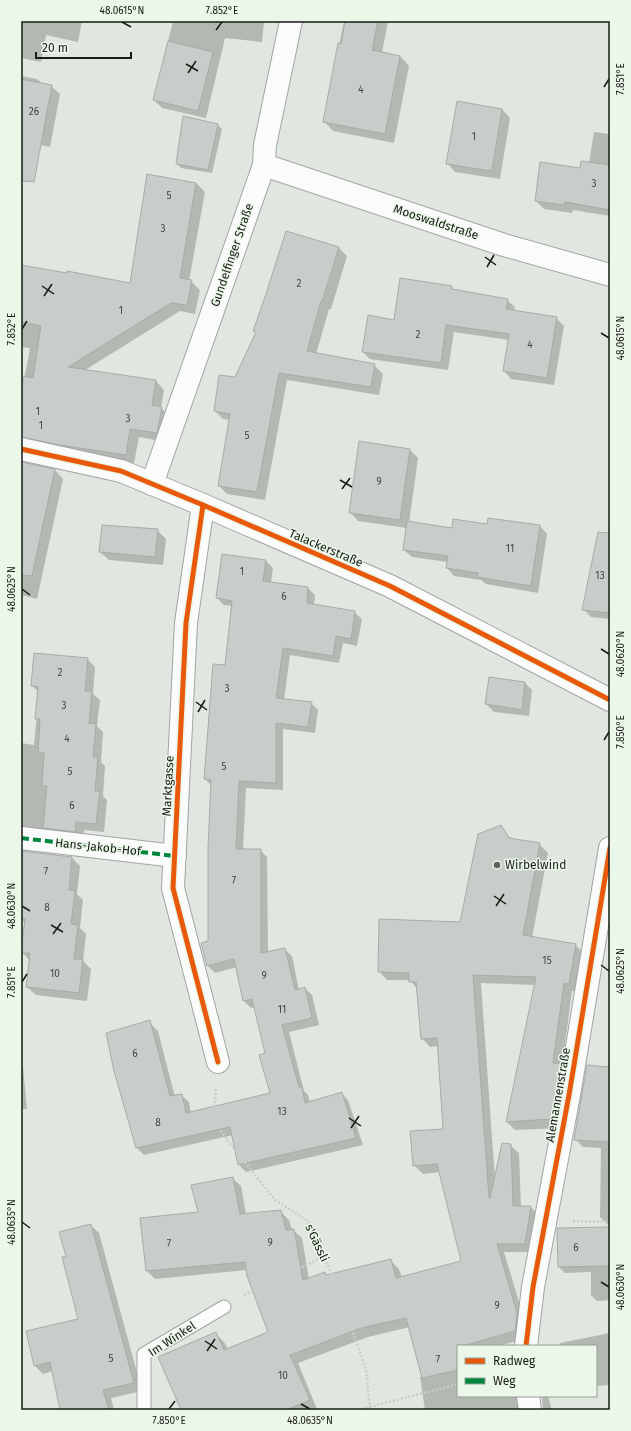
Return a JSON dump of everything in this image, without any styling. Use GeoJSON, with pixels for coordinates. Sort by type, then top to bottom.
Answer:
{"type":"FeatureCollection","features":[{"type":"Feature","properties":{"kind":"street","name":"Gundelfinger Straße"},"geometry":{"type":"LineString","coordinates":[[152,484],[264,165],[264,145],[291,21]]}},
{"type":"Feature","properties":{"kind":"street","name":"Mooswaldstraße"},"geometry":{"type":"LineString","coordinates":[[264,165],[504,245],[610,275]]}},
{"type":"Feature","properties":{"kind":"street","name":"Talackerstraße"},"geometry":{"type":"LineString","coordinates":[[21,449],[121,471],[203,505],[390,586],[610,700]]}},
{"type":"Feature","properties":{"kind":"street","name":"Marktgasse"},"geometry":{"type":"LineString","coordinates":[[203,505],[186,623],[173,888],[218,1062]]}},
{"type":"Feature","properties":{"kind":"street","name":"Hans-Jakob-Hof"},"geometry":{"type":"LineString","coordinates":[[21,838],[175,856]]}},
{"type":"Feature","properties":{"kind":"street","name":"Alemannenstraße"},"geometry":{"type":"LineString","coordinates":[[526,1345],[533,1287],[569,1095],[610,848]]}},
{"type":"Feature","properties":{"kind":"street"},"geometry":{"type":"LineString","coordinates":[[528,1397],[530,1410]]}},
{"type":"Feature","properties":{"kind":"lane","name":"Im Winkel"},"geometry":{"type":"LineString","coordinates":[[144,1410],[144,1354],[224,1307]]}},
{"type":"Feature","properties":{"kind":"path"},"geometry":{"type":"LineString","coordinates":[[545,1221],[610,1222]]}},
{"type":"Feature","properties":{"kind":"path"},"geometry":{"type":"LineString","coordinates":[[224,1307],[252,1291],[323,1257]]}},
{"type":"Feature","properties":{"kind":"path"},"geometry":{"type":"LineString","coordinates":[[354,1410],[370,1409],[457,1384]]}},
{"type":"Feature","properties":{"kind":"building"},"geometry":{"type":"Polygon","coordinates":[[[345,21],[378,21],[372,50],[400,56],[385,134],[323,122],[338,43],[341,44],[345,21]]]}},
{"type":"Feature","properties":{"kind":"building"},"geometry":{"type":"Polygon","coordinates":[[[168,41],[213,52],[198,111],[153,100],[168,41]]]}},
{"type":"Feature","properties":{"kind":"building"},"geometry":{"type":"Polygon","coordinates":[[[21,79],[52,85],[34,182],[21,181],[21,79]]]}},
{"type":"Feature","properties":{"kind":"building"},"geometry":{"type":"Polygon","coordinates":[[[457,101],[502,109],[492,171],[446,164],[457,101]]]}},
{"type":"Feature","properties":{"kind":"building"},"geometry":{"type":"Polygon","coordinates":[[[183,116],[218,124],[208,170],[176,164],[183,116]]]}},
{"type":"Feature","properties":{"kind":"building"},"geometry":{"type":"Polygon","coordinates":[[[581,161],[610,165],[610,210],[565,202],[564,205],[535,201],[540,162],[580,168],[581,161]]]}},
{"type":"Feature","properties":{"kind":"building"},"geometry":{"type":"Polygon","coordinates":[[[147,174],[196,183],[180,278],[192,280],[187,305],[171,303],[68,367],[156,380],[152,405],[162,407],[157,433],[130,429],[126,455],[60,445],[21,437],[21,391],[24,376],[33,378],[41,326],[21,322],[21,265],[67,273],[67,271],[130,283],[147,174]]]}},
{"type":"Feature","properties":{"kind":"building"},"geometry":{"type":"Polygon","coordinates":[[[286,231],[339,247],[322,302],[321,301],[307,351],[375,364],[371,387],[279,373],[257,492],[218,486],[230,414],[214,411],[219,375],[235,377],[256,332],[253,331],[286,231]]]}},
{"type":"Feature","properties":{"kind":"building"},"geometry":{"type":"Polygon","coordinates":[[[400,278],[452,286],[452,289],[508,299],[506,309],[557,317],[547,378],[503,371],[509,334],[446,325],[441,363],[362,352],[368,315],[394,320],[400,278]]]}},
{"type":"Feature","properties":{"kind":"building"},"geometry":{"type":"Polygon","coordinates":[[[359,441],[410,449],[400,520],[349,513],[359,441]]]}},
{"type":"Feature","properties":{"kind":"building"},"geometry":{"type":"Polygon","coordinates":[[[21,462],[55,469],[32,576],[21,575],[21,462]]]}},
{"type":"Feature","properties":{"kind":"building"},"geometry":{"type":"Polygon","coordinates":[[[488,518],[540,525],[531,586],[477,577],[478,573],[446,568],[448,556],[403,550],[407,521],[452,528],[453,519],[487,524],[488,518]]]}},
{"type":"Feature","properties":{"kind":"building"},"geometry":{"type":"Polygon","coordinates":[[[102,525],[158,529],[155,557],[99,552],[102,525]]]}},
{"type":"Feature","properties":{"kind":"building"},"geometry":{"type":"Polygon","coordinates":[[[598,532],[610,533],[610,613],[582,610],[598,532]]]}},
{"type":"Feature","properties":{"kind":"building"},"geometry":{"type":"Polygon","coordinates":[[[222,554],[266,560],[263,581],[308,587],[307,603],[355,611],[351,639],[336,636],[333,656],[283,648],[276,698],[312,702],[308,727],[276,723],[276,783],[239,781],[236,849],[261,849],[261,953],[285,948],[295,990],[305,987],[312,1018],[282,1025],[299,1087],[302,1087],[305,1103],[342,1092],[356,1138],[238,1165],[230,1127],[136,1148],[114,1071],[106,1033],[150,1020],[170,1096],[182,1094],[186,1113],[270,1093],[259,1055],[265,1053],[252,999],[243,1001],[234,959],[207,966],[201,943],[208,941],[208,849],[211,780],[204,779],[213,664],[225,665],[232,601],[216,598],[222,554]]]}},
{"type":"Feature","properties":{"kind":"building"},"geometry":{"type":"Polygon","coordinates":[[[34,653],[88,658],[85,691],[92,691],[89,724],[96,723],[93,757],[98,757],[95,791],[100,791],[96,824],[76,822],[75,832],[43,828],[47,786],[42,786],[44,753],[38,752],[40,719],[35,719],[38,687],[31,686],[34,653]]]}},
{"type":"Feature","properties":{"kind":"building"},"geometry":{"type":"Polygon","coordinates":[[[489,677],[525,682],[522,710],[485,704],[489,677]]]}},
{"type":"Feature","properties":{"kind":"building"},"geometry":{"type":"Polygon","coordinates":[[[501,825],[509,838],[540,843],[523,935],[576,944],[569,984],[564,983],[553,1063],[562,1064],[552,1119],[506,1122],[536,977],[473,975],[489,1198],[502,1143],[511,1144],[513,1206],[531,1206],[525,1244],[497,1244],[517,1313],[515,1331],[466,1345],[457,1345],[457,1370],[422,1378],[406,1318],[373,1325],[290,1355],[310,1400],[286,1410],[181,1410],[158,1357],[216,1332],[224,1350],[268,1332],[247,1276],[245,1262],[146,1271],[140,1218],[198,1212],[191,1185],[233,1177],[240,1214],[281,1210],[286,1230],[294,1229],[303,1280],[325,1272],[326,1275],[391,1259],[396,1278],[461,1261],[437,1164],[413,1166],[410,1131],[443,1129],[437,1038],[421,1039],[416,982],[409,982],[409,973],[378,972],[379,919],[460,922],[478,834],[501,825]]]}},
{"type":"Feature","properties":{"kind":"building"},"geometry":{"type":"Polygon","coordinates":[[[21,851],[72,857],[69,890],[75,891],[71,924],[78,925],[74,959],[83,959],[79,993],[26,987],[30,953],[21,953],[25,919],[21,918],[21,851]]]}},
{"type":"Feature","properties":{"kind":"building"},"geometry":{"type":"Polygon","coordinates":[[[587,1065],[610,1067],[610,1142],[574,1140],[587,1065]]]}},
{"type":"Feature","properties":{"kind":"building"},"geometry":{"type":"Polygon","coordinates":[[[91,1224],[134,1383],[103,1390],[109,1410],[60,1410],[50,1362],[34,1366],[26,1331],[78,1319],[62,1257],[66,1256],[59,1232],[91,1224]]]}},
{"type":"Feature","properties":{"kind":"building"},"geometry":{"type":"Polygon","coordinates":[[[610,1227],[610,1266],[558,1267],[557,1228],[610,1227]]]}},
{"type":"Feature","properties":{"kind":"marked path"},"geometry":{"type":"LineString","coordinates":[[21,838],[175,856]]}},
{"type":"Feature","properties":{"kind":"cycle path"},"geometry":{"type":"LineString","coordinates":[[21,449],[121,471],[203,505],[390,586],[610,700]]}},
{"type":"Feature","properties":{"kind":"cycle path"},"geometry":{"type":"LineString","coordinates":[[203,505],[186,623],[173,888],[218,1062]]}},
{"type":"Feature","properties":{"kind":"cycle path"},"geometry":{"type":"LineString","coordinates":[[526,1345],[533,1287],[569,1095],[610,848]]}},
{"type":"Feature","properties":{"kind":"place","name":"Wirbelwind"},"geometry":{"type":"Point","coordinates":[497,865]}}]}
